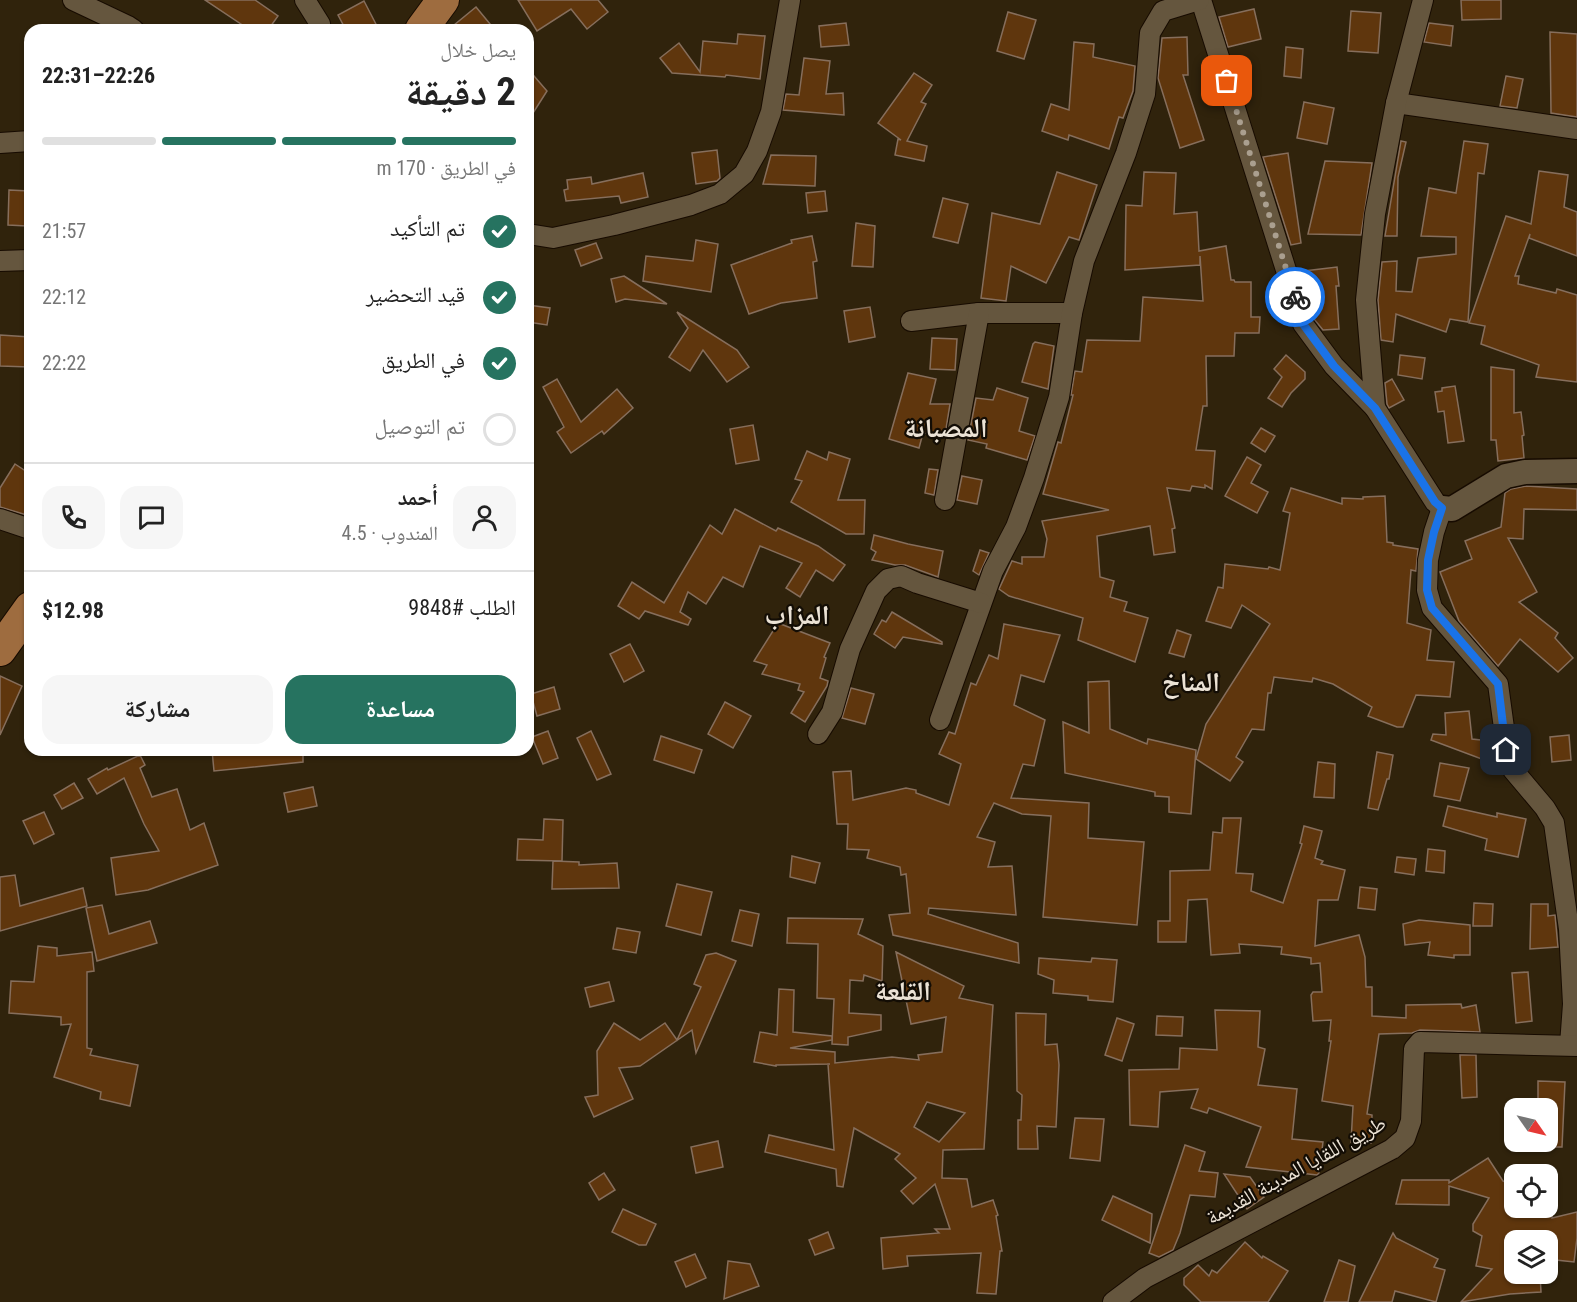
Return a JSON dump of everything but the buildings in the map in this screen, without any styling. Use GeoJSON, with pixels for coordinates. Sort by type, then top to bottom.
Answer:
{"type":"FeatureCollection","features":[{"type":"Feature","properties":{"kind":"main road"},"geometry":{"type":"LineString","coordinates":[[426,24],[444,0]]}},
{"type":"Feature","properties":{"kind":"main road"},"geometry":{"type":"LineString","coordinates":[[0,650],[24,616]]}},
{"type":"Feature","properties":{"kind":"street"},"geometry":{"type":"LineString","coordinates":[[73,0],[124,24]]}},
{"type":"Feature","properties":{"kind":"street"},"geometry":{"type":"LineString","coordinates":[[305,0],[320,24]]}},
{"type":"Feature","properties":{"kind":"street"},"geometry":{"type":"LineString","coordinates":[[534,235],[553,238],[691,205],[720,194],[744,174],[757,151],[771,112],[790,0]]}},
{"type":"Feature","properties":{"kind":"street"},"geometry":{"type":"LineString","coordinates":[[940,720],[993,571],[1016,527],[1059,397],[1071,313],[1084,261],[1146,94],[1150,33],[1163,11],[1200,0],[1303,324],[1334,366],[1375,408],[1435,502],[1442,508],[1452,509],[1506,476],[1525,472],[1577,471]]}},
{"type":"Feature","properties":{"kind":"street"},"geometry":{"type":"LineString","coordinates":[[1375,408],[1366,300],[1376,214],[1396,103],[1423,0]]}},
{"type":"Feature","properties":{"kind":"street"},"geometry":{"type":"LineString","coordinates":[[1396,103],[1577,129]]}},
{"type":"Feature","properties":{"kind":"street"},"geometry":{"type":"LineString","coordinates":[[0,143],[24,141]]}},
{"type":"Feature","properties":{"kind":"street"},"geometry":{"type":"LineString","coordinates":[[0,261],[24,260]]}},
{"type":"Feature","properties":{"kind":"street"},"geometry":{"type":"LineString","coordinates":[[911,321],[979,313],[1071,313]]}},
{"type":"Feature","properties":{"kind":"street"},"geometry":{"type":"LineString","coordinates":[[945,500],[979,313]]}},
{"type":"Feature","properties":{"kind":"street"},"geometry":{"type":"LineString","coordinates":[[1442,508],[1428,560],[1427,590],[1432,608],[1498,684],[1506,750],[1512,770],[1545,807],[1554,823],[1569,929],[1574,1045]]}},
{"type":"Feature","properties":{"kind":"street"},"geometry":{"type":"LineString","coordinates":[[0,519],[24,527]]}},
{"type":"Feature","properties":{"kind":"street"},"geometry":{"type":"LineString","coordinates":[[818,734],[832,712],[850,649],[876,591],[888,579],[901,576],[981,603]]}},
{"type":"Feature","properties":{"kind":"street","name":"طريق اللقايا المدينة القديمة"},"geometry":{"type":"LineString","coordinates":[[1113,1302],[1145,1278],[1392,1149],[1405,1138],[1411,1121],[1414,1049],[1420,1042],[1574,1045]]}},
{"type":"Feature","properties":{"kind":"way so far"},"geometry":{"type":"LineString","coordinates":[[1227,81],[1295,297]]}},
{"type":"Feature","properties":{"kind":"district","name":"المصبانة"},"geometry":{"type":"Point","coordinates":[946,428]}},
{"type":"Feature","properties":{"kind":"district","name":"المزاب"},"geometry":{"type":"Point","coordinates":[797,615]}},
{"type":"Feature","properties":{"kind":"district","name":"المناخ"},"geometry":{"type":"Point","coordinates":[1191,682]}},
{"type":"Feature","properties":{"kind":"district","name":"القلعة"},"geometry":{"type":"Point","coordinates":[903,991]}},
{"type":"Feature","properties":{"kind":"route"},"geometry":{"type":"LineString","coordinates":[[1295,297],[1303,324],[1334,366],[1375,408],[1435,502],[1442,508],[1428,560],[1427,590],[1432,608],[1498,684],[1506,750]]}}]}
